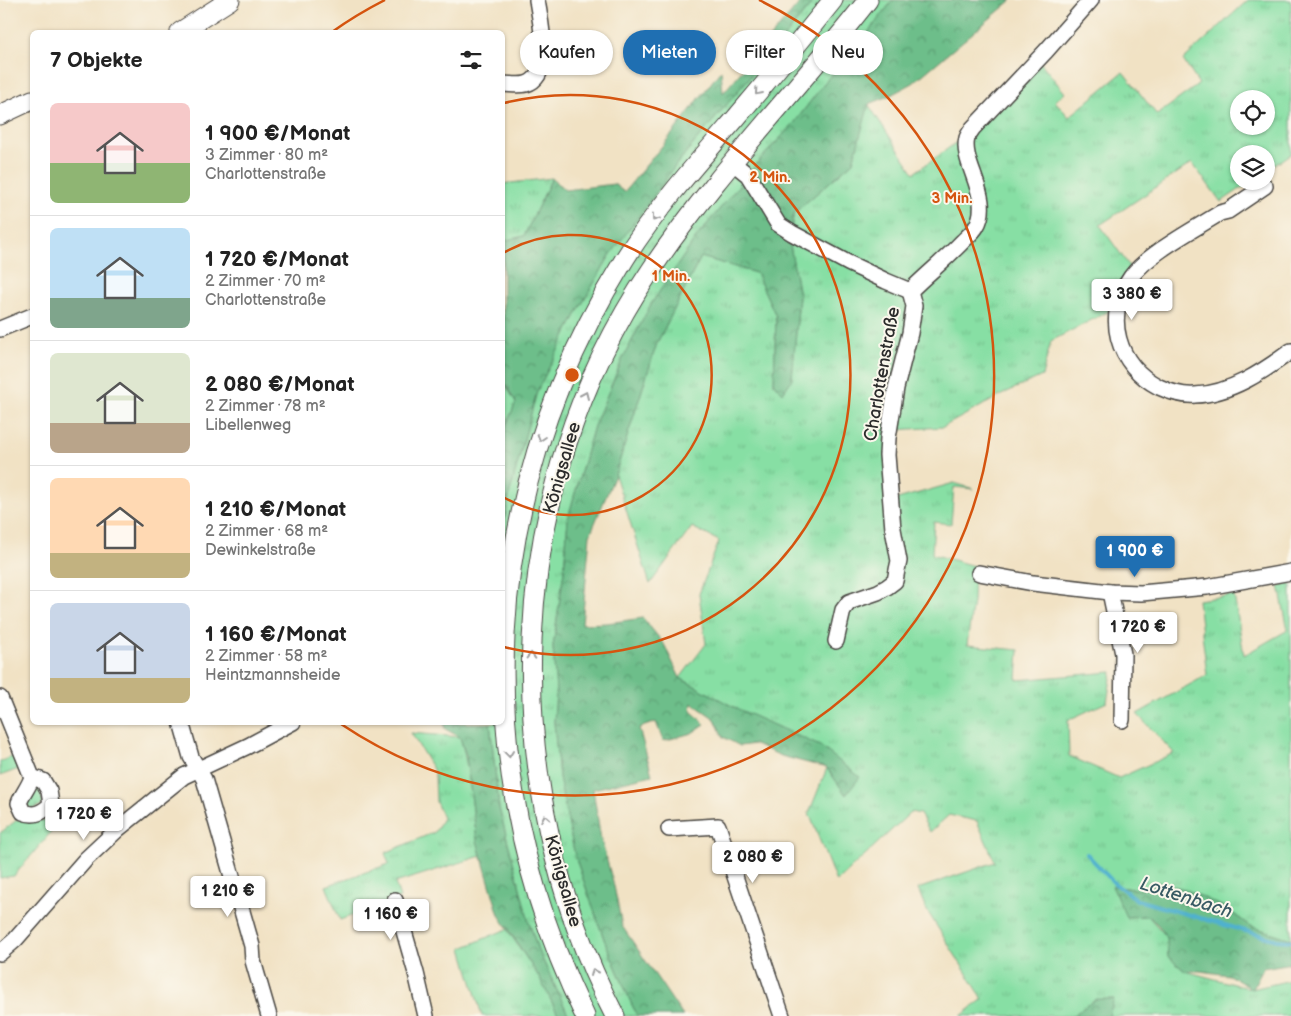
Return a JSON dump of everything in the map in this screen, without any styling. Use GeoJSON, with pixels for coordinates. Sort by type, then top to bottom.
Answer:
{"type":"FeatureCollection","features":[{"type":"Feature","properties":{"kind":"main road"},"geometry":{"type":"LineString","coordinates":[[183,30],[230,0]]}},
{"type":"Feature","properties":{"kind":"main road","name":"Königsallee"},"geometry":{"type":"LineString","coordinates":[[505,663],[506,614],[515,543],[525,493],[555,397],[595,310],[626,258],[664,204],[833,0]]}},
{"type":"Feature","properties":{"kind":"main road","name":"Königsallee"},"geometry":{"type":"LineString","coordinates":[[616,1016],[592,967],[563,890],[544,813],[534,739],[532,702],[533,618],[546,524],[560,466],[579,408],[612,335],[651,270],[679,230],[868,0]]}},
{"type":"Feature","properties":{"kind":"main road"},"geometry":{"type":"LineString","coordinates":[[0,115],[30,101]]}},
{"type":"Feature","properties":{"kind":"main road","name":"Königsallee"},"geometry":{"type":"LineString","coordinates":[[505,721],[512,782],[528,863],[554,946],[585,1016]]}},
{"type":"Feature","properties":{"kind":"street"},"geometry":{"type":"LineString","coordinates":[[505,84],[526,84],[535,79],[544,64],[537,0]]}},
{"type":"Feature","properties":{"kind":"street","name":"Charlottenstraße"},"geometry":{"type":"LineString","coordinates":[[910,291],[976,228],[981,209],[980,196],[967,149],[967,138],[973,128],[1092,0]]}},
{"type":"Feature","properties":{"kind":"street","name":"Charlottenstraße"},"geometry":{"type":"LineString","coordinates":[[733,163],[748,175],[778,224],[848,263],[886,282],[910,291]]}},
{"type":"Feature","properties":{"kind":"street"},"geometry":{"type":"LineString","coordinates":[[1259,190],[1151,257],[1136,270],[1120,299],[1117,318],[1118,334],[1124,354],[1133,368],[1151,382],[1166,390],[1186,395],[1209,394],[1236,384],[1291,351]]}},
{"type":"Feature","properties":{"kind":"street","name":"Charlottenstraße"},"geometry":{"type":"LineString","coordinates":[[836,641],[843,610],[849,602],[878,592],[895,580],[898,561],[893,529],[887,454],[896,388],[910,333],[914,306],[910,291]]}},
{"type":"Feature","properties":{"kind":"street"},"geometry":{"type":"LineString","coordinates":[[0,329],[30,317]]}},
{"type":"Feature","properties":{"kind":"street"},"geometry":{"type":"LineString","coordinates":[[979,573],[1033,583],[1110,592],[1141,593],[1208,587],[1291,572]]}},
{"type":"Feature","properties":{"kind":"street"},"geometry":{"type":"LineString","coordinates":[[1110,592],[1123,654],[1122,720]]}},
{"type":"Feature","properties":{"kind":"street"},"geometry":{"type":"LineString","coordinates":[[0,698],[32,777]]}},
{"type":"Feature","properties":{"kind":"street"},"geometry":{"type":"LineString","coordinates":[[182,725],[191,757],[204,779],[252,946],[253,961],[268,1016]]}},
{"type":"Feature","properties":{"kind":"street"},"geometry":{"type":"LineString","coordinates":[[0,953],[15,940],[75,870],[110,836],[184,776],[287,725]]}},
{"type":"Feature","properties":{"kind":"street"},"geometry":{"type":"LineString","coordinates":[[669,829],[718,826],[782,1016]]}},
{"type":"Feature","properties":{"kind":"street"},"geometry":{"type":"LineString","coordinates":[[395,900],[426,1016]]}},
{"type":"Feature","properties":{"kind":"green space"},"geometry":{"type":"Polygon","coordinates":[[[802,0],[815,0],[790,30],[777,30],[802,0]]]}},
{"type":"Feature","properties":{"kind":"green space"},"geometry":{"type":"Polygon","coordinates":[[[815,0],[893,0],[870,30],[813,30],[813,75],[831,75],[795,122],[758,162],[696,238],[651,304],[622,360],[594,426],[568,518],[564,571],[553,646],[556,692],[554,722],[559,777],[575,856],[604,939],[638,1016],[569,1016],[538,950],[499,808],[490,725],[505,725],[505,514],[537,391],[578,311],[609,257],[636,217],[679,161],[752,75],[803,75],[803,30],[790,30],[815,0]]]}},
{"type":"Feature","properties":{"kind":"green space"},"geometry":{"type":"Polygon","coordinates":[[[893,0],[1012,0],[913,83],[869,104],[853,162],[794,213],[789,239],[799,296],[792,379],[783,393],[774,384],[776,316],[756,273],[701,257],[657,343],[615,475],[590,535],[582,624],[643,618],[664,644],[680,678],[734,707],[820,746],[860,777],[846,795],[827,768],[781,756],[755,744],[740,746],[723,737],[715,719],[692,703],[691,711],[705,724],[692,733],[663,741],[656,722],[639,728],[652,775],[593,789],[601,839],[614,886],[622,926],[683,1016],[638,1016],[604,939],[575,856],[559,777],[554,722],[556,692],[553,646],[564,571],[568,518],[594,426],[622,360],[651,304],[696,238],[758,162],[795,122],[831,75],[883,75],[883,30],[870,30],[893,0]]]}},
{"type":"Feature","properties":{"kind":"green space"},"geometry":{"type":"Polygon","coordinates":[[[1248,0],[1291,0],[1291,154],[1275,165],[1275,145],[1230,145],[1230,190],[1239,190],[1221,202],[1192,163],[1100,225],[1130,267],[1117,288],[1109,311],[1051,341],[1042,376],[1007,392],[943,427],[894,430],[894,500],[954,483],[974,489],[954,487],[951,524],[934,522],[932,554],[974,566],[973,601],[967,645],[1019,650],[1017,680],[1112,672],[1107,702],[1068,720],[1069,756],[1119,778],[1174,753],[1137,714],[1207,675],[1198,600],[1234,595],[1244,655],[1288,630],[1279,586],[1291,583],[1291,939],[1250,926],[1224,907],[1159,882],[1140,890],[1113,886],[1148,916],[1167,937],[1168,957],[1185,971],[1252,989],[1291,980],[1291,1016],[961,1016],[983,999],[926,909],[918,889],[995,862],[977,821],[949,815],[930,832],[920,814],[911,812],[836,882],[809,813],[827,768],[846,795],[859,777],[680,678],[706,644],[699,594],[719,541],[692,527],[650,584],[615,475],[657,343],[701,257],[756,273],[776,316],[774,384],[783,392],[792,379],[799,296],[789,239],[794,213],[853,162],[868,104],[914,173],[957,142],[1037,58],[1065,93],[1055,101],[1069,117],[1123,72],[1157,115],[1199,84],[1183,60],[1248,0]]]}},
{"type":"Feature","properties":{"kind":"green space"},"geometry":{"type":"Polygon","coordinates":[[[721,70],[723,93],[738,75],[752,75],[679,161],[609,257],[578,311],[537,391],[505,518],[505,428],[516,402],[505,384],[505,241],[524,236],[552,178],[565,190],[614,184],[624,192],[721,70]]]}},
{"type":"Feature","properties":{"kind":"green space"},"geometry":{"type":"Polygon","coordinates":[[[552,178],[524,236],[505,241],[505,184],[552,178]]]}},
{"type":"Feature","properties":{"kind":"green space"},"geometry":{"type":"Polygon","coordinates":[[[505,384],[516,402],[505,428],[505,384]]]}},
{"type":"Feature","properties":{"kind":"green space"},"geometry":{"type":"Polygon","coordinates":[[[444,725],[490,725],[499,808],[528,919],[538,950],[569,1016],[559,1016],[539,977],[499,915],[477,841],[466,756],[460,737],[445,729],[444,725]]]}},
{"type":"Feature","properties":{"kind":"green space"},"geometry":{"type":"Polygon","coordinates":[[[411,733],[460,737],[467,767],[481,856],[395,883],[400,898],[340,920],[326,886],[389,864],[385,853],[435,832],[443,818],[436,802],[433,769],[411,733]]]}},
{"type":"Feature","properties":{"kind":"green space"},"geometry":{"type":"Polygon","coordinates":[[[16,755],[21,768],[0,776],[0,762],[16,755]]]}},
{"type":"Feature","properties":{"kind":"green space"},"geometry":{"type":"Polygon","coordinates":[[[37,787],[40,788],[43,804],[31,810],[25,802],[31,792],[37,787]]]}},
{"type":"Feature","properties":{"kind":"green space"},"geometry":{"type":"Polygon","coordinates":[[[18,819],[47,821],[51,832],[14,876],[0,878],[0,833],[18,819]]]}},
{"type":"Feature","properties":{"kind":"green space"},"geometry":{"type":"Polygon","coordinates":[[[1159,882],[1185,889],[1224,907],[1250,926],[1291,939],[1291,963],[1263,968],[1252,989],[1229,975],[1185,971],[1168,957],[1166,938],[1162,929],[1148,916],[1126,917],[1112,886],[1140,890],[1159,882]]]}},
{"type":"Feature","properties":{"kind":"green space"},"geometry":{"type":"Polygon","coordinates":[[[507,929],[539,977],[559,1016],[482,1016],[462,948],[507,929]]]}},
{"type":"Feature","properties":{"kind":"green space"},"geometry":{"type":"Polygon","coordinates":[[[1096,999],[1114,999],[1109,1016],[1072,1016],[1096,999]]]}},
{"type":"Feature","properties":{"kind":"waterway","name":"Lottenbach"},"geometry":{"type":"LineString","coordinates":[[1087,854],[1114,883],[1137,900],[1277,940],[1291,941]]}}]}
